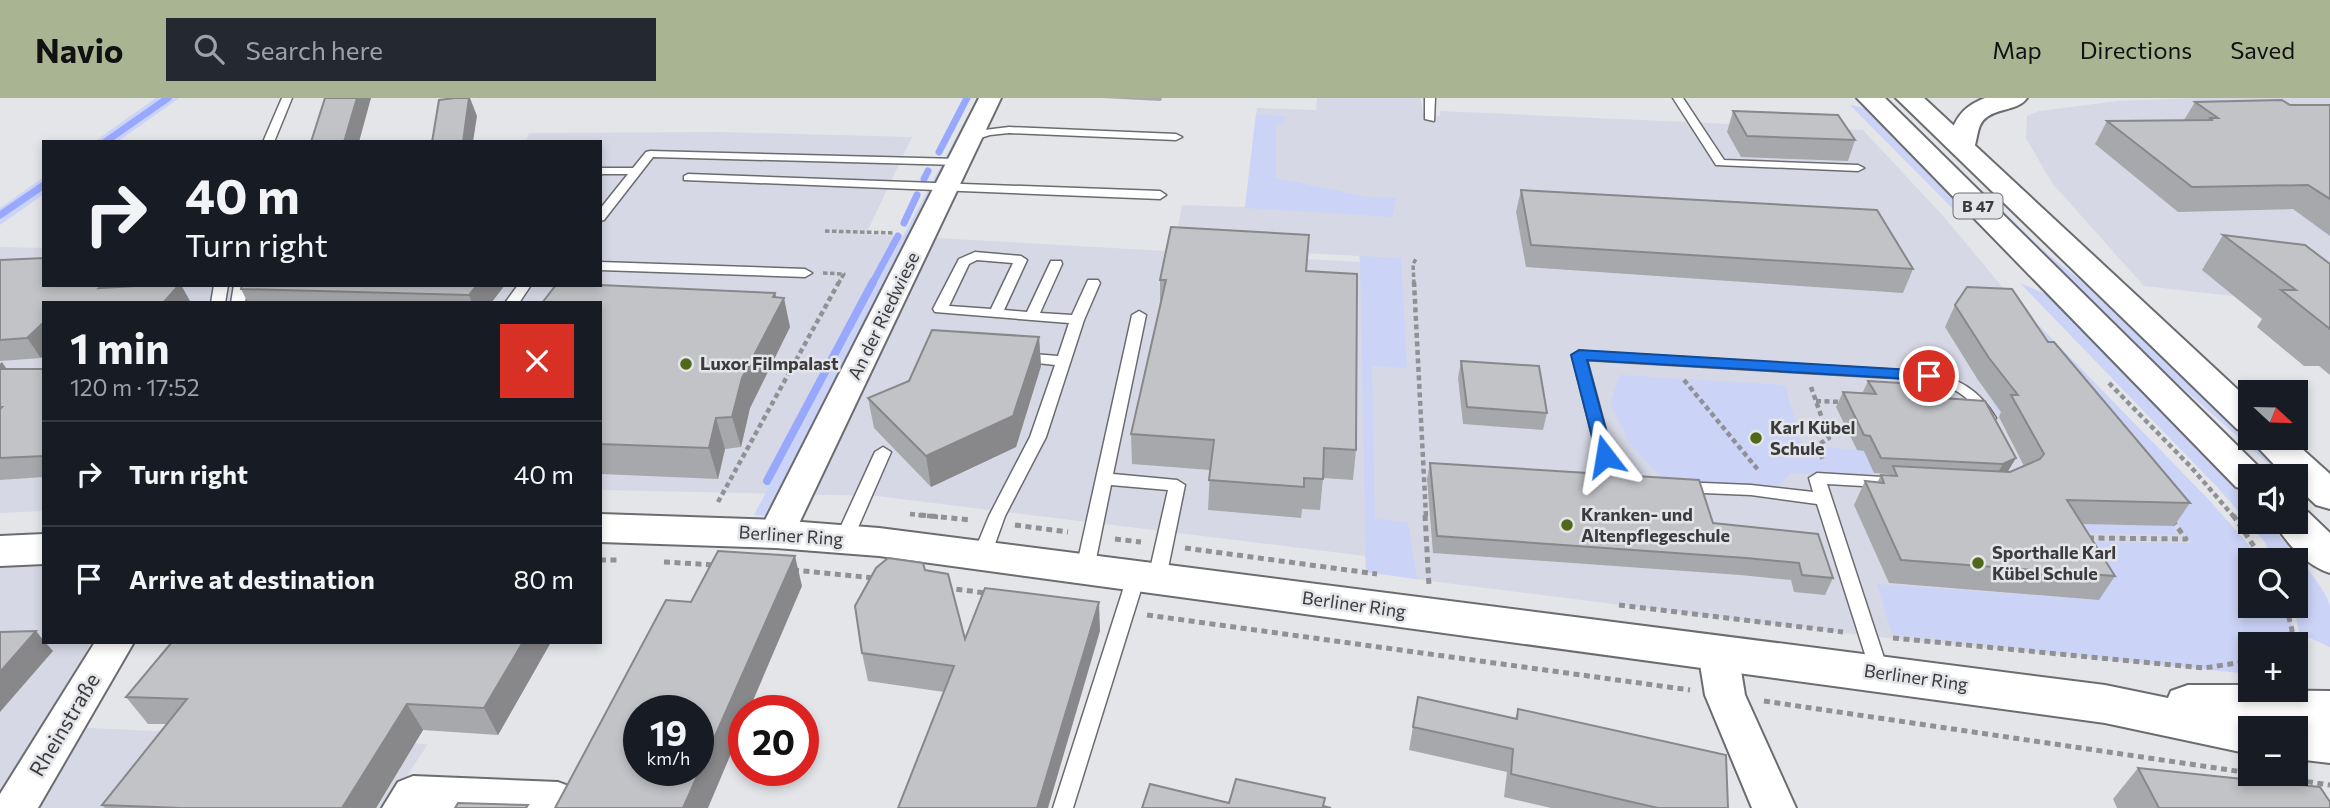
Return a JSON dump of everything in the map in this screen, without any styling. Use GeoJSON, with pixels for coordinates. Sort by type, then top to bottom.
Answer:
{"type":"FeatureCollection","features":[{"type":"Feature","properties":{"kind":"main road","name":"B 47"},"geometry":{"type":"LineString","coordinates":[[1871,98],[2238,466]]}},
{"type":"Feature","properties":{"kind":"main road","name":"B 47"},"geometry":{"type":"LineString","coordinates":[[1909,98],[2238,410]]}},
{"type":"Feature","properties":{"kind":"main road"},"geometry":{"type":"LineString","coordinates":[[1962,146],[1963,134],[1975,112],[1984,106],[2014,98]]}},
{"type":"Feature","properties":{"kind":"main road"},"geometry":{"type":"LineString","coordinates":[[2281,450],[2330,496]]}},
{"type":"Feature","properties":{"kind":"main road","name":"Berliner Ring"},"geometry":{"type":"LineString","coordinates":[[602,528],[783,552],[851,524],[988,557],[1090,552],[1145,578],[1429,589],[1718,652],[1874,654],[2238,732]]}},
{"type":"Feature","properties":{"kind":"main road"},"geometry":{"type":"LineString","coordinates":[[2306,534],[2330,558]]}},
{"type":"Feature","properties":{"kind":"main road"},"geometry":{"type":"LineString","coordinates":[[0,551],[42,549]]}},
{"type":"Feature","properties":{"kind":"main road","name":"Berliner Ring"},"geometry":{"type":"LineString","coordinates":[[2105,704],[2243,704],[2319,719]]}},
{"type":"Feature","properties":{"kind":"street","name":"An der Riedwiese"},"geometry":{"type":"LineString","coordinates":[[783,552],[927,229],[990,98]]}},
{"type":"Feature","properties":{"kind":"street","name":"Rheinstraße"},"geometry":{"type":"LineString","coordinates":[[15,808],[114,644]]}},
{"type":"Feature","properties":{"kind":"street"},"geometry":{"type":"LineString","coordinates":[[1718,652],[1725,695],[1774,808]]}},
{"type":"Feature","properties":{"kind":"street"},"geometry":{"type":"LineString","coordinates":[[404,808],[413,795],[558,801]]}},
{"type":"Feature","properties":{"kind":"lane"},"geometry":{"type":"LineString","coordinates":[[269,140],[287,98]]}},
{"type":"Feature","properties":{"kind":"lane"},"geometry":{"type":"LineString","coordinates":[[1430,98],[1430,119]]}},
{"type":"Feature","properties":{"kind":"lane"},"geometry":{"type":"LineString","coordinates":[[1678,98],[1720,163],[1857,168]]}},
{"type":"Feature","properties":{"kind":"lane"},"geometry":{"type":"LineString","coordinates":[[688,178],[959,163],[988,132],[1009,130],[1175,137]]}},
{"type":"Feature","properties":{"kind":"lane"},"geometry":{"type":"LineString","coordinates":[[602,214],[650,154],[959,163],[1160,195]]}},
{"type":"Feature","properties":{"kind":"lane"},"geometry":{"type":"LineString","coordinates":[[602,171],[636,171]]}},
{"type":"Feature","properties":{"kind":"lane"},"geometry":{"type":"LineString","coordinates":[[996,313],[1021,260],[975,256],[968,258],[940,309],[1077,320]]}},
{"type":"Feature","properties":{"kind":"lane"},"geometry":{"type":"LineString","coordinates":[[1032,316],[1056,264]]}},
{"type":"Feature","properties":{"kind":"lane"},"geometry":{"type":"LineString","coordinates":[[602,266],[805,273]]}},
{"type":"Feature","properties":{"kind":"lane"},"geometry":{"type":"LineString","coordinates":[[988,557],[1038,437],[1077,320],[1093,283]]}},
{"type":"Feature","properties":{"kind":"lane"},"geometry":{"type":"LineString","coordinates":[[1090,552],[1139,315]]}},
{"type":"Feature","properties":{"kind":"lane"},"geometry":{"type":"LineString","coordinates":[[1824,499],[1751,490],[1633,485],[1605,456],[1579,355],[1929,376],[1962,386],[1982,405],[1994,429]]}},
{"type":"Feature","properties":{"kind":"lane"},"geometry":{"type":"LineString","coordinates":[[1007,356],[1063,360]]}},
{"type":"Feature","properties":{"kind":"lane"},"geometry":{"type":"LineString","coordinates":[[851,524],[883,452]]}},
{"type":"Feature","properties":{"kind":"lane"},"geometry":{"type":"LineString","coordinates":[[1874,654],[1824,499],[1822,478],[1919,484]]}},
{"type":"Feature","properties":{"kind":"lane"},"geometry":{"type":"LineString","coordinates":[[1063,808],[1177,485],[1105,479]]}},
{"type":"Feature","properties":{"kind":"path"},"geometry":{"type":"LineString","coordinates":[[825,231],[905,233],[927,229]]}},
{"type":"Feature","properties":{"kind":"path"},"geometry":{"type":"LineString","coordinates":[[1416,259],[1413,264],[1415,340],[1429,589]]}},
{"type":"Feature","properties":{"kind":"path"},"geometry":{"type":"LineString","coordinates":[[714,505],[720,500],[844,274],[805,273]]}},
{"type":"Feature","properties":{"kind":"path"},"geometry":{"type":"LineString","coordinates":[[1667,360],[1763,476],[1822,478],[1818,445],[1829,438],[1811,387],[1826,370]]}},
{"type":"Feature","properties":{"kind":"path"},"geometry":{"type":"LineString","coordinates":[[1816,401],[1853,402]]}},
{"type":"Feature","properties":{"kind":"path"},"geometry":{"type":"LineString","coordinates":[[1423,471],[1437,472]]}},
{"type":"Feature","properties":{"kind":"path"},"geometry":{"type":"LineString","coordinates":[[707,500],[732,501]]}},
{"type":"Feature","properties":{"kind":"path"},"geometry":{"type":"LineString","coordinates":[[2082,538],[2186,539],[2169,517],[2166,517]]}},
{"type":"Feature","properties":{"kind":"path"},"geometry":{"type":"LineString","coordinates":[[851,524],[988,557],[1090,552],[1145,578],[1725,695],[2238,771]]}},
{"type":"Feature","properties":{"kind":"path"},"geometry":{"type":"LineString","coordinates":[[783,552],[878,578]]}},
{"type":"Feature","properties":{"kind":"path"},"geometry":{"type":"LineString","coordinates":[[933,586],[988,557]]}},
{"type":"Feature","properties":{"kind":"path"},"geometry":{"type":"LineString","coordinates":[[602,560],[629,561]]}},
{"type":"Feature","properties":{"kind":"path"},"geometry":{"type":"LineString","coordinates":[[656,562],[725,565]]}},
{"type":"Feature","properties":{"kind":"path"},"geometry":{"type":"LineString","coordinates":[[1145,578],[1378,574]]}},
{"type":"Feature","properties":{"kind":"path"},"geometry":{"type":"LineString","coordinates":[[1615,604],[1874,654],[2204,668],[2238,663]]}},
{"type":"Feature","properties":{"kind":"path"},"geometry":{"type":"LineString","coordinates":[[2308,782],[2330,785]]}},
{"type":"Feature","properties":{"kind":"shaded area"},"geometry":{"type":"Polygon","coordinates":[[[156,98],[179,98],[120,140],[97,140],[156,98]]]}},
{"type":"Feature","properties":{"kind":"shaded area"},"geometry":{"type":"Polygon","coordinates":[[[977,98],[984,98],[770,516],[754,515],[977,98]]]}},
{"type":"Feature","properties":{"kind":"shaded area"},"geometry":{"type":"Polygon","coordinates":[[[1317,98],[1420,98],[1424,115],[1440,116],[1440,111],[1863,130],[1945,218],[2009,295],[2208,499],[2251,548],[2238,548],[2238,618],[2289,618],[2295,632],[2238,632],[2238,673],[1868,636],[1430,581],[1366,572],[1365,556],[876,496],[602,490],[602,301],[42,301],[42,511],[0,513],[0,247],[42,248],[42,287],[602,287],[602,140],[527,140],[529,133],[721,132],[912,137],[866,234],[1360,262],[1359,256],[1174,246],[1182,205],[1245,207],[1257,108],[1316,110],[1317,98]]]}},
{"type":"Feature","properties":{"kind":"shaded area"},"geometry":{"type":"Polygon","coordinates":[[[2330,98],[2330,307],[2144,286],[2052,183],[2026,138],[2027,116],[2039,111],[2118,101],[2330,98]]]}},
{"type":"Feature","properties":{"kind":"shaded area"},"geometry":{"type":"Polygon","coordinates":[[[1850,105],[1864,108],[1877,116],[1966,209],[1964,220],[1850,105]]]}},
{"type":"Feature","properties":{"kind":"shaded area"},"geometry":{"type":"Polygon","coordinates":[[[1891,106],[1896,106],[2044,251],[2115,308],[2238,426],[2238,437],[2120,332],[1891,106]]]}},
{"type":"Feature","properties":{"kind":"shaded area"},"geometry":{"type":"Polygon","coordinates":[[[1256,114],[1288,117],[1276,126],[1276,178],[1368,197],[1396,198],[1392,217],[1245,208],[1256,114]]]}},
{"type":"Feature","properties":{"kind":"shaded area"},"geometry":{"type":"Polygon","coordinates":[[[42,178],[42,195],[0,225],[0,208],[42,178]]]}},
{"type":"Feature","properties":{"kind":"shaded area"},"geometry":{"type":"Polygon","coordinates":[[[1360,256],[1401,258],[1407,368],[1372,366],[1375,519],[1408,522],[1417,579],[1366,572],[1360,256]]]}},
{"type":"Feature","properties":{"kind":"shaded area"},"geometry":{"type":"Polygon","coordinates":[[[2020,283],[2048,295],[2218,465],[2238,489],[2238,511],[2020,283]]]}},
{"type":"Feature","properties":{"kind":"shaded area"},"geometry":{"type":"Polygon","coordinates":[[[1992,294],[2009,295],[2208,499],[2251,548],[2238,548],[2238,618],[2289,618],[2295,632],[2238,632],[2238,673],[1892,634],[1877,584],[2098,600],[2064,542],[2192,543],[1992,294]]]}},
{"type":"Feature","properties":{"kind":"shaded area"},"geometry":{"type":"Polygon","coordinates":[[[1620,375],[1785,385],[1802,445],[1894,453],[1904,474],[1790,474],[1769,496],[1721,495],[1662,478],[1630,444],[1610,403],[1620,375]]]}},
{"type":"Feature","properties":{"kind":"shaded area"},"geometry":{"type":"Polygon","coordinates":[[[1984,389],[2085,524],[2174,526],[2176,535],[2076,533],[2067,525],[1984,389]]]}},
{"type":"Feature","properties":{"kind":"shaded area"},"geometry":{"type":"Polygon","coordinates":[[[2253,450],[2263,450],[2278,464],[2268,464],[2253,450]]]}},
{"type":"Feature","properties":{"kind":"shaded area"},"geometry":{"type":"Polygon","coordinates":[[[2258,534],[2277,534],[2289,548],[2268,548],[2258,534]]]}},
{"type":"Feature","properties":{"kind":"shaded area"},"geometry":{"type":"Polygon","coordinates":[[[42,556],[42,644],[90,644],[47,726],[428,744],[386,808],[0,808],[0,558],[42,556]]]}},
{"type":"Feature","properties":{"kind":"shaded area"},"geometry":{"type":"Polygon","coordinates":[[[2308,570],[2321,587],[2330,607],[2330,647],[2308,637],[2308,632],[2299,632],[2296,618],[2308,618],[2308,570]]]}},
{"type":"Feature","properties":{"kind":"building"},"geometry":{"type":"Polygon","coordinates":[[[325,98],[357,98],[345,140],[312,140],[325,98]]]}},
{"type":"Feature","properties":{"kind":"building"},"geometry":{"type":"Polygon","coordinates":[[[469,98],[463,140],[432,140],[439,100],[469,98]]]}},
{"type":"Feature","properties":{"kind":"building"},"geometry":{"type":"Polygon","coordinates":[[[2282,100],[2290,105],[2330,105],[2330,199],[2308,185],[2192,187],[2107,121],[2213,120],[2209,118],[2218,118],[2195,102],[2282,100]]]}},
{"type":"Feature","properties":{"kind":"building"},"geometry":{"type":"Polygon","coordinates":[[[1733,111],[1838,115],[1855,140],[1747,136],[1733,111]]]}},
{"type":"Feature","properties":{"kind":"building"},"geometry":{"type":"Polygon","coordinates":[[[1521,190],[1877,210],[1913,269],[1531,245],[1521,190]]]}},
{"type":"Feature","properties":{"kind":"building"},"geometry":{"type":"Polygon","coordinates":[[[1171,227],[1309,235],[1306,271],[1357,274],[1356,450],[1324,448],[1323,479],[1304,478],[1304,487],[1209,480],[1214,440],[1131,434],[1166,280],[1160,280],[1171,227]]]}},
{"type":"Feature","properties":{"kind":"building"},"geometry":{"type":"Polygon","coordinates":[[[2223,235],[2305,245],[2330,264],[2330,329],[2281,290],[2296,290],[2223,235]]]}},
{"type":"Feature","properties":{"kind":"building"},"geometry":{"type":"Polygon","coordinates":[[[42,258],[42,287],[177,287],[165,301],[42,301],[42,324],[27,338],[0,340],[0,260],[42,258]]]}},
{"type":"Feature","properties":{"kind":"building","name":"Luxor Filmpalast"},"geometry":{"type":"Polygon","coordinates":[[[602,285],[775,293],[773,297],[784,298],[742,378],[732,417],[716,418],[709,448],[602,444],[602,301],[544,301],[554,287],[602,285]]]}},
{"type":"Feature","properties":{"kind":"building"},"geometry":{"type":"Polygon","coordinates":[[[242,287],[475,287],[469,295],[242,287]]]}},
{"type":"Feature","properties":{"kind":"building"},"geometry":{"type":"Polygon","coordinates":[[[1967,287],[2012,289],[2048,342],[2054,342],[2190,503],[2067,500],[2115,576],[1901,560],[1865,481],[1884,483],[1881,475],[1897,476],[1893,466],[2010,472],[2040,459],[2044,454],[2011,395],[2018,395],[1989,358],[1955,305],[1967,287]]]}},
{"type":"Feature","properties":{"kind":"building"},"geometry":{"type":"Polygon","coordinates":[[[932,330],[1039,337],[1013,416],[926,456],[868,398],[909,381],[932,330]]]}},
{"type":"Feature","properties":{"kind":"building"},"geometry":{"type":"Polygon","coordinates":[[[1461,361],[1539,366],[1547,413],[1467,407],[1461,361]]]}},
{"type":"Feature","properties":{"kind":"building"},"geometry":{"type":"Polygon","coordinates":[[[0,369],[42,369],[42,456],[0,458],[0,369]]]}},
{"type":"Feature","properties":{"kind":"building"},"geometry":{"type":"Polygon","coordinates":[[[1868,381],[1934,385],[1943,398],[1985,401],[2016,458],[2003,464],[1881,458],[1870,436],[1864,435],[1843,392],[1876,394],[1868,381]]]}},
{"type":"Feature","properties":{"kind":"building","name":"Kranken- und Altenpflegeschule"},"geometry":{"type":"Polygon","coordinates":[[[1430,463],[1699,480],[1713,523],[1818,534],[1833,578],[1802,575],[1799,563],[1437,536],[1430,463]]]}},
{"type":"Feature","properties":{"kind":"building"},"geometry":{"type":"Polygon","coordinates":[[[718,551],[795,556],[733,695],[728,695],[728,707],[714,738],[714,695],[623,695],[623,786],[693,786],[683,808],[555,808],[666,600],[691,602],[718,551]]]}},
{"type":"Feature","properties":{"kind":"building"},"geometry":{"type":"Polygon","coordinates":[[[888,558],[923,563],[925,570],[948,574],[965,639],[985,588],[1099,602],[1037,808],[898,808],[954,666],[862,653],[855,606],[876,568],[888,558]]]}},
{"type":"Feature","properties":{"kind":"building"},"geometry":{"type":"Polygon","coordinates":[[[36,631],[0,672],[0,632],[36,631]]]}},
{"type":"Feature","properties":{"kind":"building"},"geometry":{"type":"Polygon","coordinates":[[[170,644],[522,644],[484,708],[407,704],[342,808],[102,805],[187,699],[126,697],[170,644]]]}},
{"type":"Feature","properties":{"kind":"building"},"geometry":{"type":"Polygon","coordinates":[[[1418,697],[1517,719],[1518,709],[1726,755],[1728,808],[1658,808],[1511,774],[1513,749],[1413,727],[1418,697]]]}},
{"type":"Feature","properties":{"kind":"building"},"geometry":{"type":"Polygon","coordinates":[[[2138,768],[2238,778],[2238,786],[2320,787],[2330,802],[2330,808],[2159,808],[2138,768]]]}},
{"type":"Feature","properties":{"kind":"building"},"geometry":{"type":"Polygon","coordinates":[[[1236,779],[1325,798],[1323,806],[1331,808],[1142,808],[1150,784],[1229,803],[1236,779]]]}},
{"type":"Feature","properties":{"kind":"building"},"geometry":{"type":"Polygon","coordinates":[[[458,803],[528,805],[526,808],[455,808],[458,803]]]}},
{"type":"Feature","properties":{"kind":"waterway"},"geometry":{"type":"LineString","coordinates":[[108,140],[168,98]]}},
{"type":"Feature","properties":{"kind":"waterway"},"geometry":{"type":"LineString","coordinates":[[939,152],[967,98]]}},
{"type":"Feature","properties":{"kind":"waterway"},"geometry":{"type":"LineString","coordinates":[[924,179],[928,171]]}},
{"type":"Feature","properties":{"kind":"waterway"},"geometry":{"type":"LineString","coordinates":[[0,215],[42,186]]}},
{"type":"Feature","properties":{"kind":"waterway"},"geometry":{"type":"LineString","coordinates":[[904,223],[917,195]]}},
{"type":"Feature","properties":{"kind":"waterway"},"geometry":{"type":"LineString","coordinates":[[872,284],[898,236]]}},
{"type":"Feature","properties":{"kind":"waterway"},"geometry":{"type":"LineString","coordinates":[[767,481],[873,282]]}},
{"type":"Feature","properties":{"kind":"place","name":"Luxor Filmpalast"},"geometry":{"type":"Point","coordinates":[686,364]}},
{"type":"Feature","properties":{"kind":"place","name":"Karl Kübel Schule"},"geometry":{"type":"Point","coordinates":[1756,438]}},
{"type":"Feature","properties":{"kind":"place","name":"Kranken- und Altenpflegeschule"},"geometry":{"type":"Point","coordinates":[1567,525]}},
{"type":"Feature","properties":{"kind":"place","name":"Sporthalle Karl Kübel Schule"},"geometry":{"type":"Point","coordinates":[1978,563]}},
{"type":"Feature","properties":{"kind":"route"},"geometry":{"type":"LineString","coordinates":[[1605,456],[1579,355],[1929,376]]}}]}
